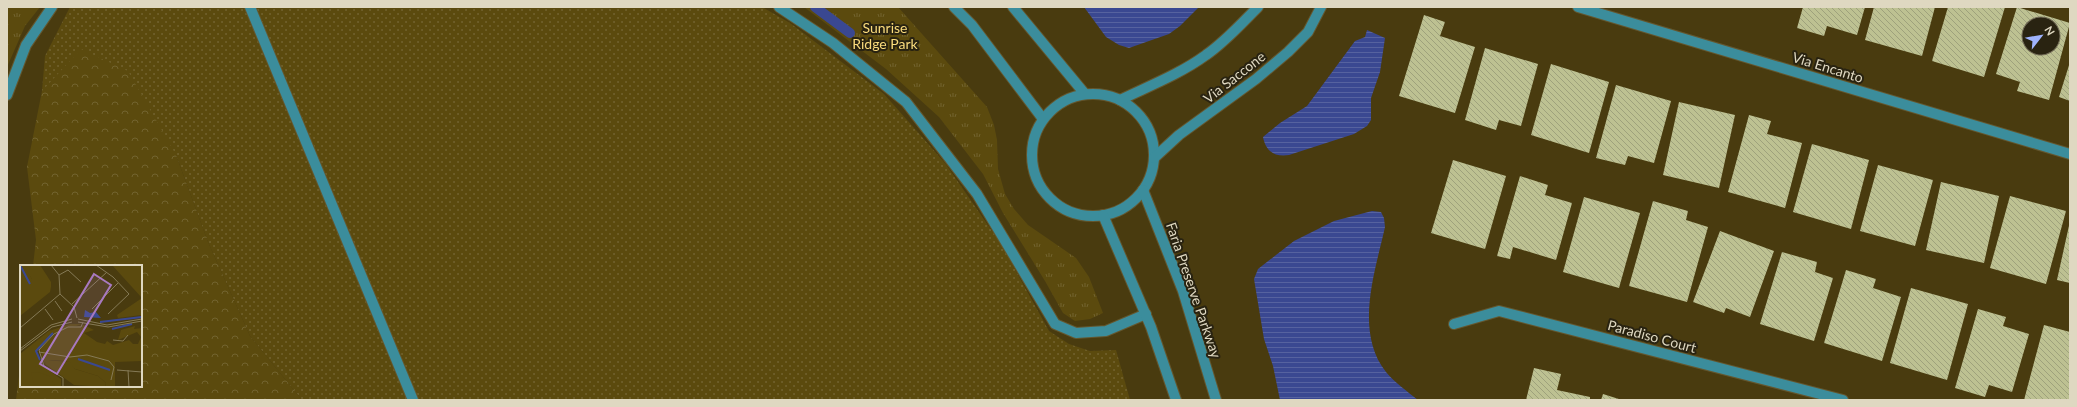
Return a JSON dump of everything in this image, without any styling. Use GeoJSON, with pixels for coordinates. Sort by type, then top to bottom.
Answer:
{"type":"FeatureCollection","features":[{"type":"Feature","properties":{"kind":"street"},"geometry":{"type":"LineString","coordinates":[[7,95],[26,45],[52,7]]}},
{"type":"Feature","properties":{"kind":"street"},"geometry":{"type":"LineString","coordinates":[[250,7],[413,400]]}},
{"type":"Feature","properties":{"kind":"street"},"geometry":{"type":"LineString","coordinates":[[779,7],[833,43],[906,102],[933,134],[977,194],[1055,324],[1076,333],[1106,331],[1146,314]]}},
{"type":"Feature","properties":{"kind":"street"},"geometry":{"type":"LineString","coordinates":[[954,7],[972,25],[1043,119]]}},
{"type":"Feature","properties":{"kind":"street"},"geometry":{"type":"LineString","coordinates":[[1013,7],[1085,94]]}},
{"type":"Feature","properties":{"kind":"street"},"geometry":{"type":"LineString","coordinates":[[1120,100],[1206,56],[1227,38],[1258,7]]}},
{"type":"Feature","properties":{"kind":"street","name":"Via Saccone"},"geometry":{"type":"LineString","coordinates":[[1154,158],[1179,134],[1256,79],[1288,52],[1308,32],[1321,7]]}},
{"type":"Feature","properties":{"kind":"street","name":"Via Encanto"},"geometry":{"type":"LineString","coordinates":[[1578,7],[2070,154]]}},
{"type":"Feature","properties":{"kind":"street"},"geometry":{"type":"LineString","coordinates":[[1085,94],[1103,95],[1120,100],[1135,110],[1146,124],[1152,140],[1154,158],[1151,175],[1143,190],[1132,202],[1119,211],[1103,215],[1082,215],[1063,208],[1047,196],[1037,178],[1032,158],[1034,137],[1043,119],[1055,107],[1064,101],[1085,94]]}},
{"type":"Feature","properties":{"kind":"street","name":"Faria Preserve Parkway"},"geometry":{"type":"LineString","coordinates":[[1143,190],[1183,291],[1216,400]]}},
{"type":"Feature","properties":{"kind":"street"},"geometry":{"type":"LineString","coordinates":[[1103,215],[1146,314],[1176,400]]}},
{"type":"Feature","properties":{"kind":"street","name":"Paradiso Court"},"geometry":{"type":"LineString","coordinates":[[1454,324],[1499,311],[1843,400]]}},
{"type":"Feature","properties":{"kind":"green space"},"geometry":{"type":"Polygon","coordinates":[[[7,7],[40,7],[25,26],[7,67],[7,7]]]}},
{"type":"Feature","properties":{"kind":"green space"},"geometry":{"type":"Polygon","coordinates":[[[70,7],[762,7],[790,23],[884,94],[945,163],[1001,244],[1049,331],[1069,344],[1090,351],[1116,350],[1130,400],[302,400],[250,336],[208,242],[176,155],[42,91],[45,56],[70,7]]]}},
{"type":"Feature","properties":{"kind":"green space","name":"Sunrise Ridge Park"},"geometry":{"type":"Polygon","coordinates":[[[804,7],[898,7],[987,107],[994,125],[997,140],[998,169],[1005,194],[1014,209],[1028,225],[1076,258],[1089,277],[1103,313],[1090,319],[1075,321],[1063,313],[1003,213],[983,174],[939,117],[886,69],[804,7]]]}},
{"type":"Feature","properties":{"kind":"green space"},"geometry":{"type":"Polygon","coordinates":[[[81,49],[128,71],[176,155],[208,242],[250,336],[302,400],[16,400],[20,368],[20,387],[142,387],[142,265],[33,265],[36,240],[27,167],[42,91],[81,49]]]}},
{"type":"Feature","properties":{"kind":"water"},"geometry":{"type":"Polygon","coordinates":[[[1084,7],[1199,7],[1180,26],[1169,34],[1129,48],[1119,45],[1106,37],[1084,7]]]}},
{"type":"Feature","properties":{"kind":"water"},"geometry":{"type":"Polygon","coordinates":[[[1367,30],[1385,38],[1380,72],[1371,98],[1371,120],[1367,126],[1354,134],[1289,155],[1275,154],[1269,150],[1263,137],[1280,123],[1307,106],[1355,41],[1365,37],[1367,30]]]}},
{"type":"Feature","properties":{"kind":"water"},"geometry":{"type":"Polygon","coordinates":[[[1372,211],[1381,212],[1384,218],[1385,227],[1372,282],[1369,320],[1371,338],[1376,356],[1386,372],[1418,400],[1280,400],[1273,366],[1264,339],[1254,279],[1258,269],[1294,241],[1334,221],[1372,211]]]}},
{"type":"Feature","properties":{"kind":"building"},"geometry":{"type":"Polygon","coordinates":[[[1803,7],[1865,7],[1857,35],[1827,26],[1824,36],[1797,28],[1803,7]]]}},
{"type":"Feature","properties":{"kind":"building"},"geometry":{"type":"Polygon","coordinates":[[[1874,7],[1935,7],[1922,56],[1865,40],[1874,7]]]}},
{"type":"Feature","properties":{"kind":"building"},"geometry":{"type":"Polygon","coordinates":[[[1948,7],[2005,7],[1984,77],[1932,61],[1948,7]]]}},
{"type":"Feature","properties":{"kind":"building"},"geometry":{"type":"Polygon","coordinates":[[[2017,7],[2047,16],[2021,16],[2021,56],[2061,56],[2049,100],[2017,91],[2020,82],[1996,74],[2017,7]]]}},
{"type":"Feature","properties":{"kind":"building"},"geometry":{"type":"Polygon","coordinates":[[[1424,15],[1445,22],[1440,36],[1475,47],[1455,113],[1399,96],[1424,15]]]}},
{"type":"Feature","properties":{"kind":"building"},"geometry":{"type":"Polygon","coordinates":[[[2061,20],[2070,23],[2061,56],[2061,20]]]}},
{"type":"Feature","properties":{"kind":"building"},"geometry":{"type":"Polygon","coordinates":[[[1485,48],[1538,64],[1521,126],[1499,120],[1496,130],[1465,120],[1485,48]]]}},
{"type":"Feature","properties":{"kind":"building"},"geometry":{"type":"Polygon","coordinates":[[[2070,62],[2070,101],[2059,97],[2070,62]]]}},
{"type":"Feature","properties":{"kind":"building"},"geometry":{"type":"Polygon","coordinates":[[[1551,64],[1609,82],[1589,153],[1531,135],[1551,64]]]}},
{"type":"Feature","properties":{"kind":"building"},"geometry":{"type":"Polygon","coordinates":[[[1616,85],[1671,101],[1654,163],[1628,156],[1625,165],[1596,158],[1616,85]]]}},
{"type":"Feature","properties":{"kind":"building"},"geometry":{"type":"Polygon","coordinates":[[[1679,102],[1735,115],[1719,188],[1663,175],[1679,102]]]}},
{"type":"Feature","properties":{"kind":"building"},"geometry":{"type":"Polygon","coordinates":[[[1749,115],[1771,121],[1767,134],[1802,143],[1785,208],[1728,192],[1749,115]]]}},
{"type":"Feature","properties":{"kind":"building"},"geometry":{"type":"Polygon","coordinates":[[[1812,144],[1869,160],[1851,229],[1793,212],[1812,144]]]}},
{"type":"Feature","properties":{"kind":"building"},"geometry":{"type":"Polygon","coordinates":[[[1453,160],[1506,176],[1485,249],[1431,233],[1453,160]]]}},
{"type":"Feature","properties":{"kind":"building"},"geometry":{"type":"Polygon","coordinates":[[[1878,165],[1933,180],[1915,246],[1860,231],[1878,165]]]}},
{"type":"Feature","properties":{"kind":"building"},"geometry":{"type":"Polygon","coordinates":[[[1520,176],[1548,185],[1545,195],[1572,203],[1556,260],[1513,247],[1510,259],[1497,256],[1520,176]]]}},
{"type":"Feature","properties":{"kind":"building"},"geometry":{"type":"Polygon","coordinates":[[[1941,182],[1999,196],[1984,263],[1926,250],[1941,182]]]}},
{"type":"Feature","properties":{"kind":"building"},"geometry":{"type":"Polygon","coordinates":[[[2010,196],[2066,211],[2046,284],[1990,268],[2010,196]]]}},
{"type":"Feature","properties":{"kind":"building"},"geometry":{"type":"Polygon","coordinates":[[[1584,197],[1640,213],[1619,288],[1563,272],[1584,197]]]}},
{"type":"Feature","properties":{"kind":"building"},"geometry":{"type":"Polygon","coordinates":[[[1653,201],[1688,211],[1686,220],[1708,227],[1687,302],[1629,286],[1653,201]]]}},
{"type":"Feature","properties":{"kind":"building"},"geometry":{"type":"Polygon","coordinates":[[[2070,221],[2070,283],[2057,280],[2070,221]]]}},
{"type":"Feature","properties":{"kind":"building"},"geometry":{"type":"Polygon","coordinates":[[[1720,231],[1774,251],[1750,317],[1726,308],[1724,313],[1693,302],[1720,231]]]}},
{"type":"Feature","properties":{"kind":"building"},"geometry":{"type":"Polygon","coordinates":[[[1782,252],[1817,262],[1815,272],[1833,278],[1814,341],[1760,324],[1782,252]]]}},
{"type":"Feature","properties":{"kind":"building"},"geometry":{"type":"Polygon","coordinates":[[[1846,270],[1876,279],[1873,288],[1901,297],[1882,361],[1824,343],[1846,270]]]}},
{"type":"Feature","properties":{"kind":"building"},"geometry":{"type":"Polygon","coordinates":[[[1911,288],[1968,304],[1947,380],[1890,363],[1911,288]]]}},
{"type":"Feature","properties":{"kind":"building"},"geometry":{"type":"Polygon","coordinates":[[[1978,309],[2006,317],[2003,326],[2029,334],[2012,392],[1989,385],[1985,397],[1955,388],[1978,309]]]}},
{"type":"Feature","properties":{"kind":"building"},"geometry":{"type":"Polygon","coordinates":[[[2044,325],[2070,332],[2070,400],[2024,400],[2044,325]]]}},
{"type":"Feature","properties":{"kind":"building"},"geometry":{"type":"Polygon","coordinates":[[[1534,368],[1561,374],[1557,390],[1590,397],[1590,400],[1526,400],[1534,368]]]}},
{"type":"Feature","properties":{"kind":"building"},"geometry":{"type":"Polygon","coordinates":[[[1603,394],[1622,400],[1601,400],[1603,394]]]}},
{"type":"Feature","properties":{"kind":"waterway"},"geometry":{"type":"LineString","coordinates":[[815,7],[850,33]]}}]}
